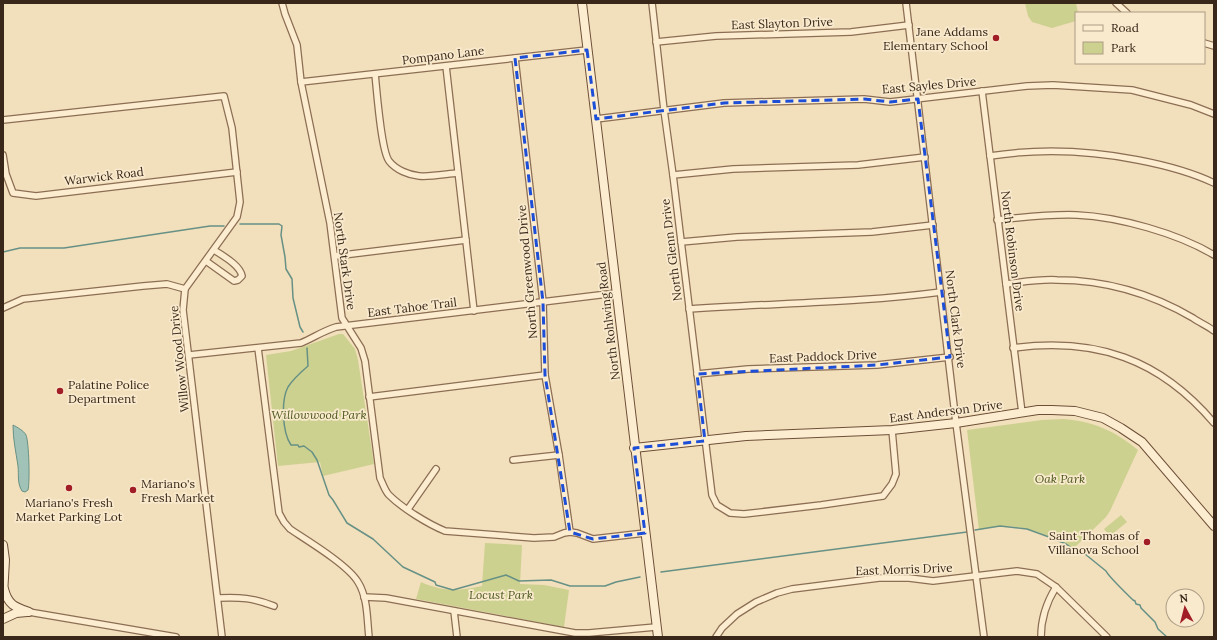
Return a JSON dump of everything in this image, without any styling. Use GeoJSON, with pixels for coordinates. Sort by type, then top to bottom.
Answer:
{"type":"FeatureCollection","features":[{"type":"Feature","properties":{"kind":"street","name":"North Stark Drive"},"geometry":{"type":"LineString","coordinates":[[282,3],[297,45],[301,82],[330,223],[342,318],[361,348],[365,361],[380,478],[389,495],[433,526],[445,531],[534,538],[554,537],[570,532]]}},
{"type":"Feature","properties":{"kind":"street","name":"North Rohlwing Road"},"geometry":{"type":"LineString","coordinates":[[582,3],[634,448],[658,637]]}},
{"type":"Feature","properties":{"kind":"street","name":"North Glenn Drive"},"geometry":{"type":"LineString","coordinates":[[652,3],[705,441],[712,494],[717,505],[730,513],[744,514],[870,499],[883,496],[892,484],[896,474],[892,430]]}},
{"type":"Feature","properties":{"kind":"street","name":"North Clark Drive"},"geometry":{"type":"LineString","coordinates":[[906,3],[950,357],[956,423],[984,637]]}},
{"type":"Feature","properties":{"kind":"street"},"geometry":{"type":"LineString","coordinates":[[1116,3],[1126,12]]}},
{"type":"Feature","properties":{"kind":"street","name":"East Slayton Drive"},"geometry":{"type":"LineString","coordinates":[[656,42],[716,36],[851,32],[909,26]]}},
{"type":"Feature","properties":{"kind":"street","name":"Pompano Lane"},"geometry":{"type":"LineString","coordinates":[[301,82],[587,50]]}},
{"type":"Feature","properties":{"kind":"street","name":"North Greenwood Drive"},"geometry":{"type":"LineString","coordinates":[[516,58],[543,302],[545,375],[559,455],[570,532]]}},
{"type":"Feature","properties":{"kind":"street"},"geometry":{"type":"LineString","coordinates":[[446,66],[474,311]]}},
{"type":"Feature","properties":{"kind":"street"},"geometry":{"type":"LineString","coordinates":[[374,74],[384,149],[389,161],[405,173],[419,176],[458,173]]}},
{"type":"Feature","properties":{"kind":"street","name":"East Sayles Drive"},"geometry":{"type":"LineString","coordinates":[[596,119],[724,103],[864,99],[890,102],[1027,86],[1053,85],[1132,90],[1191,105],[1214,114]]}},
{"type":"Feature","properties":{"kind":"street","name":"North Robinson Drive"},"geometry":{"type":"LineString","coordinates":[[982,91],[1022,413]]}},
{"type":"Feature","properties":{"kind":"street","name":"Willow Wood Drive"},"geometry":{"type":"LineString","coordinates":[[3,120],[224,96],[232,128],[240,202],[237,217],[185,290],[183,310],[222,637]]}},
{"type":"Feature","properties":{"kind":"street"},"geometry":{"type":"LineString","coordinates":[[990,156],[1019,152],[1056,150],[1108,154],[1157,163],[1214,183]]}},
{"type":"Feature","properties":{"kind":"street","name":"Warwick Road"},"geometry":{"type":"LineString","coordinates":[[3,155],[6,174],[13,193],[36,196],[237,172]]}},
{"type":"Feature","properties":{"kind":"street"},"geometry":{"type":"LineString","coordinates":[[673,175],[732,169],[858,165],[925,157]]}},
{"type":"Feature","properties":{"kind":"street"},"geometry":{"type":"LineString","coordinates":[[997,220],[1046,215],[1078,215],[1117,220],[1158,230],[1193,244],[1214,255]]}},
{"type":"Feature","properties":{"kind":"street"},"geometry":{"type":"LineString","coordinates":[[681,242],[737,237],[872,232],[933,225]]}},
{"type":"Feature","properties":{"kind":"street"},"geometry":{"type":"LineString","coordinates":[[335,256],[466,240]]}},
{"type":"Feature","properties":{"kind":"street"},"geometry":{"type":"LineString","coordinates":[[206,262],[234,281],[238,280],[242,276],[237,267],[214,250]]}},
{"type":"Feature","properties":{"kind":"street"},"geometry":{"type":"LineString","coordinates":[[1006,284],[1056,280],[1084,281],[1110,285],[1134,291],[1164,303],[1181,311],[1214,331]]}},
{"type":"Feature","properties":{"kind":"street"},"geometry":{"type":"LineString","coordinates":[[3,308],[22,299],[143,286],[167,284],[185,290]]}},
{"type":"Feature","properties":{"kind":"street"},"geometry":{"type":"LineString","coordinates":[[689,309],[894,298],[941,292]]}},
{"type":"Feature","properties":{"kind":"street","name":"East Tahoe Trail"},"geometry":{"type":"LineString","coordinates":[[189,356],[301,342],[329,329],[347,326],[616,293]]}},
{"type":"Feature","properties":{"kind":"street"},"geometry":{"type":"LineString","coordinates":[[1013,348],[1057,344],[1093,348],[1126,357],[1152,370],[1174,384],[1199,405],[1214,423]]}},
{"type":"Feature","properties":{"kind":"street"},"geometry":{"type":"LineString","coordinates":[[258,348],[279,513],[290,529],[344,567],[358,582],[364,597],[369,637]]}},
{"type":"Feature","properties":{"kind":"street","name":"East Paddock Drive"},"geometry":{"type":"LineString","coordinates":[[697,374],[748,369],[877,365],[950,357]]}},
{"type":"Feature","properties":{"kind":"street"},"geometry":{"type":"LineString","coordinates":[[370,397],[545,375]]}},
{"type":"Feature","properties":{"kind":"street","name":"East Anderson Drive"},"geometry":{"type":"LineString","coordinates":[[634,448],[746,436],[892,430],[956,423],[1046,410],[1075,411],[1103,418],[1122,428],[1142,442],[1214,526]]}},
{"type":"Feature","properties":{"kind":"street"},"geometry":{"type":"LineString","coordinates":[[513,460],[559,455]]}},
{"type":"Feature","properties":{"kind":"street"},"geometry":{"type":"LineString","coordinates":[[408,509],[436,469]]}},
{"type":"Feature","properties":{"kind":"street"},"geometry":{"type":"LineString","coordinates":[[570,532],[593,539],[645,533]]}},
{"type":"Feature","properties":{"kind":"street"},"geometry":{"type":"LineString","coordinates":[[3,545],[5,560],[3,592],[11,604],[29,612]]}},
{"type":"Feature","properties":{"kind":"street","name":"East Morris Drive"},"geometry":{"type":"LineString","coordinates":[[716,637],[722,628],[737,614],[756,602],[777,593],[792,589],[884,578],[909,578],[933,581],[1017,571],[1037,574],[1056,587],[1107,637]]}},
{"type":"Feature","properties":{"kind":"street"},"geometry":{"type":"LineString","coordinates":[[1041,637],[1043,614],[1056,587]]}},
{"type":"Feature","properties":{"kind":"street"},"geometry":{"type":"LineString","coordinates":[[218,598],[240,597],[259,600],[274,606]]}},
{"type":"Feature","properties":{"kind":"street"},"geometry":{"type":"LineString","coordinates":[[364,597],[386,598],[575,633],[656,627]]}},
{"type":"Feature","properties":{"kind":"street"},"geometry":{"type":"LineString","coordinates":[[454,611],[457,637]]}},
{"type":"Feature","properties":{"kind":"street"},"geometry":{"type":"LineString","coordinates":[[3,619],[16,613],[29,612],[176,637]]}},
{"type":"Feature","properties":{"kind":"highlighted area"},"geometry":{"type":"Polygon","coordinates":[[[587,50],[596,119],[724,103],[864,99],[890,102],[918,99],[950,357],[877,365],[697,374],[705,441],[634,448],[645,533],[593,539],[570,532],[545,375],[543,302],[515,58],[587,50]]]}},
{"type":"Feature","properties":{"kind":"green space"},"geometry":{"type":"Polygon","coordinates":[[[1025,3],[1076,3],[1078,12],[1075,12],[1075,21],[1052,28],[1032,22],[1028,16],[1025,3]]]}},
{"type":"Feature","properties":{"kind":"green space","name":"Willowwood Park"},"geometry":{"type":"Polygon","coordinates":[[[339,334],[343,334],[355,349],[358,360],[374,464],[323,476],[320,462],[278,466],[266,355],[291,351],[339,334]]]}},
{"type":"Feature","properties":{"kind":"green space","name":"Oak Park"},"geometry":{"type":"Polygon","coordinates":[[[1063,419],[1084,422],[1103,428],[1121,437],[1138,450],[1106,517],[1073,549],[1029,529],[997,526],[979,530],[967,430],[1042,420],[1063,419]]]}},
{"type":"Feature","properties":{"kind":"green space"},"geometry":{"type":"Polygon","coordinates":[[[1121,515],[1127,522],[1110,536],[1104,529],[1121,515]]]}},
{"type":"Feature","properties":{"kind":"green space","name":"Locust Park"},"geometry":{"type":"Polygon","coordinates":[[[485,543],[522,545],[520,584],[544,585],[569,590],[564,627],[416,599],[421,582],[437,588],[451,590],[482,586],[485,543]]]}},
{"type":"Feature","properties":{"kind":"water"},"geometry":{"type":"Polygon","coordinates":[[[13,425],[24,432],[27,439],[29,479],[28,490],[25,492],[20,488],[13,425]]]}},
{"type":"Feature","properties":{"kind":"waterway"},"geometry":{"type":"LineString","coordinates":[[240,224],[279,224],[282,226],[281,235],[286,269],[292,279],[293,298],[300,327],[303,332]]}},
{"type":"Feature","properties":{"kind":"waterway"},"geometry":{"type":"LineString","coordinates":[[3,252],[20,248],[64,248],[210,226],[224,226]]}},
{"type":"Feature","properties":{"kind":"waterway"},"geometry":{"type":"LineString","coordinates":[[307,348],[308,366],[290,384],[284,400],[284,424],[288,439],[291,445],[298,445],[299,447],[304,446],[312,452],[317,460],[329,495],[347,523],[373,539],[403,567],[435,582],[436,585],[453,590],[506,575],[519,581],[551,580],[570,586],[605,586],[640,577]]}},
{"type":"Feature","properties":{"kind":"waterway"},"geometry":{"type":"LineString","coordinates":[[975,530],[1000,526],[1027,529],[1066,544],[1078,552],[1085,554],[1106,571],[1118,586],[1135,601],[1136,604],[1140,605],[1141,608],[1155,622],[1158,629],[1167,637]]}},
{"type":"Feature","properties":{"kind":"waterway"},"geometry":{"type":"LineString","coordinates":[[661,572],[967,532]]}},
{"type":"Feature","properties":{"kind":"place","name":"Jane Addams Elementary School"},"geometry":{"type":"Point","coordinates":[996,38]}},
{"type":"Feature","properties":{"kind":"place","name":"Palatine Police Department"},"geometry":{"type":"Point","coordinates":[60,391]}},
{"type":"Feature","properties":{"kind":"place","name":"Mariano's Fresh Market Parking Lot"},"geometry":{"type":"Point","coordinates":[69,488]}},
{"type":"Feature","properties":{"kind":"place","name":"Mariano's Fresh Market"},"geometry":{"type":"Point","coordinates":[133,490]}},
{"type":"Feature","properties":{"kind":"place","name":"Saint Thomas of Villanova School"},"geometry":{"type":"Point","coordinates":[1147,542]}}]}
